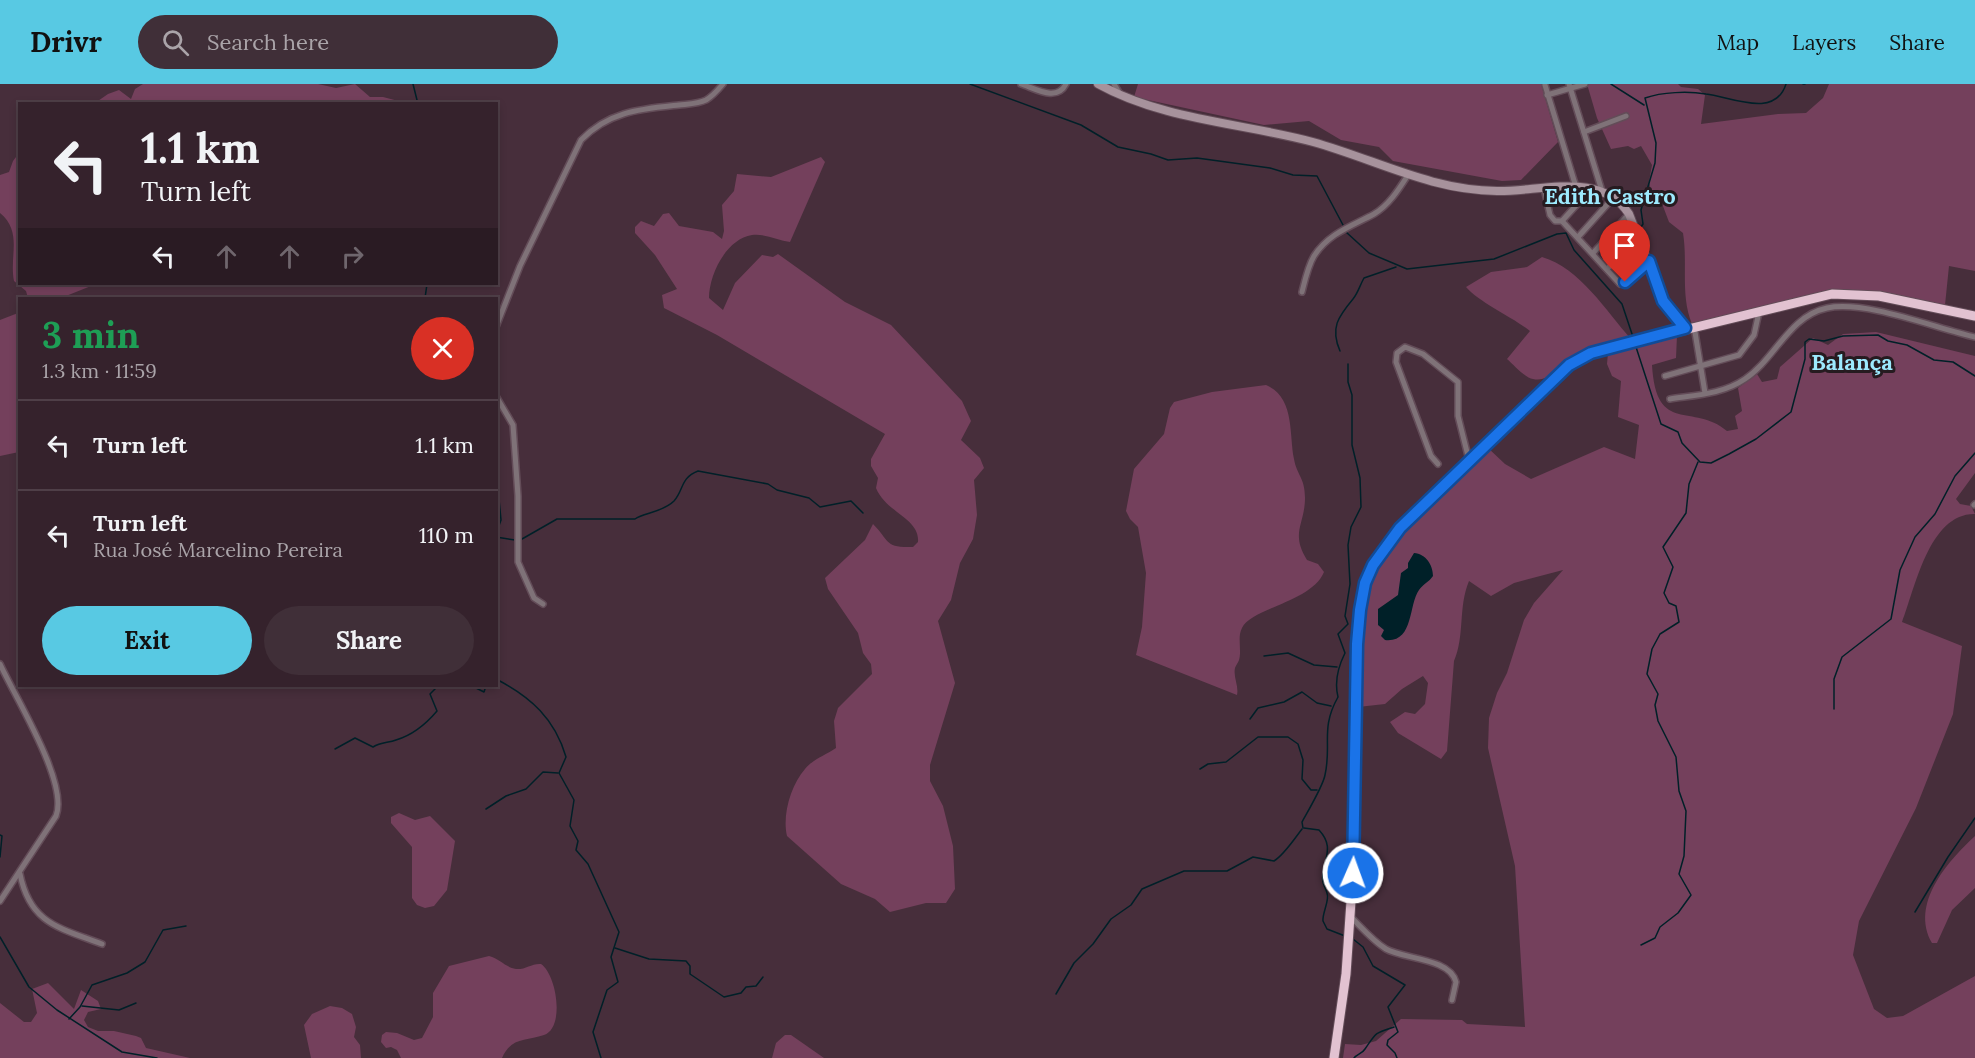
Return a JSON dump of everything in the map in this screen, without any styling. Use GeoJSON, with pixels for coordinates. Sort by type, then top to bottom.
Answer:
{"type":"FeatureCollection","features":[{"type":"Feature","properties":{"kind":"highway"},"geometry":{"type":"LineString","coordinates":[[1334,1058],[1346,974],[1351,917],[1356,800],[1357,644],[1365,583],[1373,565],[1391,538],[1469,460],[1577,360],[1629,342],[1832,294],[1852,293],[1975,316]]}},
{"type":"Feature","properties":{"kind":"street"},"geometry":{"type":"LineString","coordinates":[[498,322],[520,266],[581,140],[598,124],[612,116],[624,112],[701,102],[723,84]]}},
{"type":"Feature","properties":{"kind":"street"},"geometry":{"type":"LineString","coordinates":[[1021,84],[1054,94],[1061,92],[1066,84]]}},
{"type":"Feature","properties":{"kind":"street"},"geometry":{"type":"LineString","coordinates":[[1041,90],[1043,84]]}},
{"type":"Feature","properties":{"kind":"street"},"geometry":{"type":"LineString","coordinates":[[1098,84],[1121,96],[1156,108],[1313,142],[1424,182],[1477,190],[1576,187],[1602,191],[1614,197],[1629,214],[1663,301],[1689,327],[1701,366],[1705,393]]}},
{"type":"Feature","properties":{"kind":"street"},"geometry":{"type":"LineString","coordinates":[[1114,84],[1121,96]]}},
{"type":"Feature","properties":{"kind":"street"},"geometry":{"type":"LineString","coordinates":[[1546,95],[1570,86],[1585,84]]}},
{"type":"Feature","properties":{"kind":"street"},"geometry":{"type":"LineString","coordinates":[[1545,85],[1546,95],[1576,187]]}},
{"type":"Feature","properties":{"kind":"street"},"geometry":{"type":"LineString","coordinates":[[1570,86],[1602,191]]}},
{"type":"Feature","properties":{"kind":"street"},"geometry":{"type":"LineString","coordinates":[[1584,132],[1626,116]]}},
{"type":"Feature","properties":{"kind":"street"},"geometry":{"type":"LineString","coordinates":[[1302,292],[1314,256],[1328,240],[1340,231],[1375,213],[1397,192],[1408,175]]}},
{"type":"Feature","properties":{"kind":"street"},"geometry":{"type":"LineString","coordinates":[[1544,188],[1552,219],[1562,221],[1623,284],[1649,261]]}},
{"type":"Feature","properties":{"kind":"street"},"geometry":{"type":"LineString","coordinates":[[1562,221],[1591,189]]}},
{"type":"Feature","properties":{"kind":"street"},"geometry":{"type":"LineString","coordinates":[[1578,237],[1614,197]]}},
{"type":"Feature","properties":{"kind":"street"},"geometry":{"type":"LineString","coordinates":[[1593,253],[1629,214]]}},
{"type":"Feature","properties":{"kind":"street"},"geometry":{"type":"LineString","coordinates":[[1606,269],[1639,236]]}},
{"type":"Feature","properties":{"kind":"street"},"geometry":{"type":"LineString","coordinates":[[1670,399],[1717,392],[1743,381],[1766,360],[1798,322],[1826,308],[1867,309],[1975,337]]}},
{"type":"Feature","properties":{"kind":"street"},"geometry":{"type":"LineString","coordinates":[[1665,376],[1742,352],[1754,335],[1759,310]]}},
{"type":"Feature","properties":{"kind":"street"},"geometry":{"type":"LineString","coordinates":[[1438,464],[1431,456],[1396,362],[1397,353],[1406,347],[1424,354],[1458,382],[1458,416],[1469,460]]}},
{"type":"Feature","properties":{"kind":"street"},"geometry":{"type":"LineString","coordinates":[[498,399],[513,425],[519,522],[518,562],[534,598],[543,604]]}},
{"type":"Feature","properties":{"kind":"street"},"geometry":{"type":"LineString","coordinates":[[0,664],[37,737],[60,799],[56,816],[20,874],[0,901]]}},
{"type":"Feature","properties":{"kind":"street"},"geometry":{"type":"LineString","coordinates":[[20,874],[28,902],[42,919],[102,944]]}},
{"type":"Feature","properties":{"kind":"street"},"geometry":{"type":"LineString","coordinates":[[1351,917],[1388,950],[1420,958],[1450,972],[1456,982],[1452,1000]]}},
{"type":"Feature","properties":{"kind":"shaded area"},"geometry":{"type":"Polygon","coordinates":[[[143,84],[318,84],[336,88],[355,84],[370,97],[383,97],[402,102],[96,102],[119,90],[131,99],[135,89],[143,84]]]}},
{"type":"Feature","properties":{"kind":"shaded area"},"geometry":{"type":"Polygon","coordinates":[[[1138,84],[1541,84],[1558,142],[1521,180],[1502,181],[1393,161],[1379,147],[1341,140],[1309,121],[1264,125],[1134,97],[1138,84]]]}},
{"type":"Feature","properties":{"kind":"shaded area"},"geometry":{"type":"Polygon","coordinates":[[[1587,84],[1678,84],[1681,87],[1698,89],[1705,95],[1701,124],[1778,114],[1806,113],[1823,98],[1829,84],[1975,84],[1975,271],[1949,266],[1945,305],[1900,296],[1844,289],[1692,324],[1686,302],[1683,233],[1669,222],[1658,193],[1652,194],[1649,182],[1652,165],[1641,146],[1634,149],[1628,146],[1611,149],[1597,118],[1587,84]]]}},
{"type":"Feature","properties":{"kind":"shaded area"},"geometry":{"type":"Polygon","coordinates":[[[18,154],[18,284],[14,281],[14,245],[11,228],[0,213],[0,175],[9,172],[18,154]]]}},
{"type":"Feature","properties":{"kind":"shaded area"},"geometry":{"type":"Polygon","coordinates":[[[821,157],[825,162],[790,242],[752,235],[734,243],[716,269],[709,298],[723,310],[735,283],[762,255],[773,257],[778,254],[845,302],[891,325],[962,401],[971,421],[961,440],[980,458],[984,468],[974,480],[977,515],[973,539],[960,563],[951,600],[938,621],[955,683],[930,765],[930,781],[943,806],[953,846],[955,889],[946,903],[926,903],[890,912],[875,899],[841,884],[787,836],[786,828],[789,801],[796,783],[808,766],[836,748],[834,721],[838,708],[872,674],[871,664],[863,653],[858,633],[828,589],[825,578],[865,540],[873,524],[892,545],[913,547],[918,542],[914,527],[887,504],[876,488],[878,478],[871,466],[871,459],[885,434],[717,335],[664,308],[662,295],[677,289],[655,255],[635,233],[635,227],[641,221],[654,226],[663,214],[669,213],[679,226],[713,232],[722,239],[724,231],[722,205],[734,191],[737,174],[771,177],[821,157]]]}},
{"type":"Feature","properties":{"kind":"shaded area"},"geometry":{"type":"Polygon","coordinates":[[[1542,257],[1556,263],[1580,280],[1631,339],[1582,352],[1551,375],[1533,379],[1526,376],[1507,359],[1530,331],[1479,299],[1466,287],[1491,272],[1527,267],[1542,257]]]}},
{"type":"Feature","properties":{"kind":"shaded area"},"geometry":{"type":"Polygon","coordinates":[[[19,285],[94,285],[64,297],[28,297],[26,291],[19,285]]]}},
{"type":"Feature","properties":{"kind":"shaded area"},"geometry":{"type":"Polygon","coordinates":[[[18,313],[18,452],[0,456],[0,320],[18,313]]]}},
{"type":"Feature","properties":{"kind":"shaded area"},"geometry":{"type":"Polygon","coordinates":[[[1876,332],[1975,356],[1975,473],[1956,499],[1960,504],[1971,506],[1975,514],[1959,517],[1946,526],[1935,539],[1926,555],[1902,622],[1962,646],[1953,714],[1916,808],[1859,921],[1853,955],[1874,1009],[1887,1018],[1903,1016],[1975,976],[1975,1058],[1343,1058],[1345,1044],[1361,1045],[1376,1041],[1401,1019],[1462,1020],[1467,1024],[1525,1027],[1515,866],[1488,748],[1489,718],[1497,693],[1507,673],[1524,620],[1534,603],[1563,570],[1514,583],[1491,596],[1469,581],[1454,661],[1447,751],[1441,759],[1398,733],[1390,722],[1405,712],[1415,714],[1425,704],[1428,683],[1423,676],[1402,689],[1385,704],[1358,707],[1360,631],[1364,601],[1376,569],[1387,550],[1419,513],[1487,447],[1505,464],[1531,479],[1604,447],[1635,459],[1639,425],[1618,417],[1621,381],[1612,376],[1607,364],[1608,353],[1677,335],[1676,358],[1652,365],[1655,387],[1661,401],[1678,414],[1702,418],[1727,431],[1738,429],[1735,416],[1742,411],[1738,388],[1757,374],[1762,382],[1777,379],[1780,367],[1813,338],[1828,345],[1843,334],[1876,332]]]}},
{"type":"Feature","properties":{"kind":"shaded area"},"geometry":{"type":"Polygon","coordinates":[[[1266,385],[1282,398],[1286,407],[1294,459],[1304,485],[1305,498],[1299,535],[1302,551],[1307,560],[1318,564],[1324,572],[1307,591],[1257,615],[1242,628],[1240,656],[1235,667],[1237,695],[1136,655],[1142,627],[1146,573],[1138,527],[1126,511],[1134,469],[1164,434],[1170,408],[1174,402],[1212,392],[1266,385]]]}},
{"type":"Feature","properties":{"kind":"shaded area"},"geometry":{"type":"Polygon","coordinates":[[[399,813],[415,820],[430,816],[455,841],[447,890],[434,906],[425,908],[417,905],[412,898],[412,847],[391,823],[391,817],[399,813]]]}},
{"type":"Feature","properties":{"kind":"shaded area"},"geometry":{"type":"Polygon","coordinates":[[[1975,836],[1975,888],[1952,910],[1937,943],[1932,943],[1926,928],[1929,899],[1943,871],[1975,836]]]}},
{"type":"Feature","properties":{"kind":"shaded area"},"geometry":{"type":"Polygon","coordinates":[[[489,956],[516,969],[541,964],[547,970],[555,989],[556,1001],[555,1023],[551,1030],[544,1035],[514,1043],[502,1058],[401,1058],[397,1050],[391,1047],[386,1048],[381,1042],[382,1035],[386,1032],[397,1033],[414,1040],[422,1038],[433,1017],[433,993],[449,966],[489,956]]]}},
{"type":"Feature","properties":{"kind":"shaded area"},"geometry":{"type":"Polygon","coordinates":[[[48,983],[74,1009],[81,990],[98,1001],[101,1009],[88,1012],[84,1020],[88,1027],[98,1031],[114,1031],[136,1036],[141,1038],[146,1048],[190,1058],[0,1058],[0,1003],[24,1022],[31,1022],[37,1013],[32,989],[48,983]]]}},
{"type":"Feature","properties":{"kind":"shaded area"},"geometry":{"type":"Polygon","coordinates":[[[330,1006],[342,1008],[352,1014],[356,1027],[354,1037],[360,1045],[361,1058],[311,1058],[304,1025],[312,1014],[330,1006]]]}},
{"type":"Feature","properties":{"kind":"shaded area"},"geometry":{"type":"Polygon","coordinates":[[[785,1035],[791,1035],[824,1058],[772,1058],[776,1043],[785,1035]]]}},
{"type":"Feature","properties":{"kind":"water"},"geometry":{"type":"Polygon","coordinates":[[[1414,553],[1422,555],[1428,561],[1433,576],[1419,590],[1406,630],[1401,636],[1385,640],[1381,636],[1384,630],[1378,625],[1378,609],[1398,595],[1401,573],[1408,568],[1408,563],[1414,553]]]}},
{"type":"Feature","properties":{"kind":"waterway"},"geometry":{"type":"LineString","coordinates":[[413,84],[418,102]]}},
{"type":"Feature","properties":{"kind":"waterway"},"geometry":{"type":"LineString","coordinates":[[970,84],[1081,125],[1118,147],[1168,160],[1197,158],[1270,168],[1293,175],[1317,176],[1343,225]]}},
{"type":"Feature","properties":{"kind":"waterway"},"geometry":{"type":"LineString","coordinates":[[1611,84],[1644,105]]}},
{"type":"Feature","properties":{"kind":"waterway"},"geometry":{"type":"LineString","coordinates":[[1639,230],[1643,224],[1641,210],[1655,163],[1656,143],[1645,98],[1667,93],[1691,93],[1762,103],[1772,101],[1780,95],[1786,84]]}},
{"type":"Feature","properties":{"kind":"waterway"},"geometry":{"type":"LineString","coordinates":[[1346,232],[1369,253],[1407,269],[1494,259],[1557,234],[1566,233],[1574,250],[1622,304],[1634,340]]}},
{"type":"Feature","properties":{"kind":"waterway"},"geometry":{"type":"LineString","coordinates":[[1617,255],[1633,236]]}},
{"type":"Feature","properties":{"kind":"waterway"},"geometry":{"type":"LineString","coordinates":[[1340,351],[1336,336],[1337,323],[1364,278],[1396,267]]}},
{"type":"Feature","properties":{"kind":"waterway"},"geometry":{"type":"LineString","coordinates":[[425,297],[427,285]]}},
{"type":"Feature","properties":{"kind":"waterway"},"geometry":{"type":"LineString","coordinates":[[1636,347],[1661,424],[1678,432],[1682,443],[1700,462],[1711,463],[1756,439],[1791,412],[1805,359],[1805,342],[1809,339],[1824,341],[1843,336],[1878,335],[1888,341],[1907,345],[1934,360],[1953,362],[1975,376]]}},
{"type":"Feature","properties":{"kind":"waterway"},"geometry":{"type":"LineString","coordinates":[[1303,828],[1302,822],[1324,780],[1327,764],[1329,718],[1338,697],[1337,674],[1345,653],[1338,634],[1348,624],[1345,616],[1350,584],[1348,545],[1351,527],[1361,507],[1360,478],[1352,445],[1352,395],[1348,382],[1348,364]]}},
{"type":"Feature","properties":{"kind":"waterway"},"geometry":{"type":"LineString","coordinates":[[1834,709],[1834,679],[1842,657],[1891,619],[1900,570],[1915,537],[1935,514],[1955,476],[1975,453]]}},
{"type":"Feature","properties":{"kind":"waterway"},"geometry":{"type":"LineString","coordinates":[[1641,945],[1655,938],[1660,927],[1678,913],[1691,895],[1679,874],[1684,856],[1686,811],[1679,791],[1676,757],[1658,721],[1655,705],[1658,694],[1647,674],[1652,649],[1660,634],[1679,622],[1676,606],[1669,603],[1664,593],[1673,567],[1663,547],[1686,513],[1689,484],[1698,462]]}},
{"type":"Feature","properties":{"kind":"waterway"},"geometry":{"type":"LineString","coordinates":[[522,539],[557,519],[635,519],[659,510],[670,505],[688,477],[698,471],[768,484],[777,490],[809,498],[820,507],[851,501],[863,513]]}},
{"type":"Feature","properties":{"kind":"waterway"},"geometry":{"type":"LineString","coordinates":[[498,489],[501,520],[498,528]]}},
{"type":"Feature","properties":{"kind":"waterway"},"geometry":{"type":"LineString","coordinates":[[498,537],[515,540]]}},
{"type":"Feature","properties":{"kind":"waterway"},"geometry":{"type":"LineString","coordinates":[[1264,656],[1288,653],[1314,665],[1337,667]]}},
{"type":"Feature","properties":{"kind":"waterway"},"geometry":{"type":"LineString","coordinates":[[498,680],[520,693],[540,710],[561,743],[566,757],[559,773],[574,800],[570,826],[578,841],[576,850],[588,864],[619,932],[611,957],[618,982],[607,990],[593,1032],[601,1058]]}},
{"type":"Feature","properties":{"kind":"waterway"},"geometry":{"type":"LineString","coordinates":[[335,749],[355,738],[373,747],[414,732],[437,711],[430,694],[437,687]]}},
{"type":"Feature","properties":{"kind":"waterway"},"geometry":{"type":"LineString","coordinates":[[474,687],[484,692],[486,687]]}},
{"type":"Feature","properties":{"kind":"waterway"},"geometry":{"type":"LineString","coordinates":[[1250,719],[1258,708],[1284,702],[1302,692],[1317,703],[1331,706]]}},
{"type":"Feature","properties":{"kind":"waterway"},"geometry":{"type":"LineString","coordinates":[[1200,769],[1208,764],[1226,762],[1258,737],[1288,737],[1298,744],[1303,760],[1302,779],[1311,790],[1317,790]]}},
{"type":"Feature","properties":{"kind":"waterway"},"geometry":{"type":"LineString","coordinates":[[486,809],[506,796],[526,789],[543,772],[558,773]]}},
{"type":"Feature","properties":{"kind":"waterway"},"geometry":{"type":"LineString","coordinates":[[1915,912],[1975,818]]}},
{"type":"Feature","properties":{"kind":"waterway"},"geometry":{"type":"LineString","coordinates":[[1304,828],[1319,830],[1326,841],[1327,852],[1322,880],[1328,896],[1323,921],[1327,929],[1345,936]]}},
{"type":"Feature","properties":{"kind":"waterway"},"geometry":{"type":"LineString","coordinates":[[1056,994],[1074,963],[1093,944],[1111,919],[1131,905],[1142,889],[1184,871],[1227,871],[1253,857],[1274,861],[1302,829]]}},
{"type":"Feature","properties":{"kind":"waterway"},"geometry":{"type":"LineString","coordinates":[[0,835],[2,836],[0,857]]}},
{"type":"Feature","properties":{"kind":"waterway"},"geometry":{"type":"LineString","coordinates":[[69,1019],[80,1007],[92,985],[127,973],[145,962],[163,930],[186,926]]}},
{"type":"Feature","properties":{"kind":"waterway"},"geometry":{"type":"LineString","coordinates":[[0,937],[29,987],[57,1010],[122,1052],[157,1058]]}},
{"type":"Feature","properties":{"kind":"waterway"},"geometry":{"type":"LineString","coordinates":[[1353,939],[1363,947],[1373,966],[1405,985],[1388,1007],[1398,1032],[1388,1040],[1387,1045],[1397,1058]]}},
{"type":"Feature","properties":{"kind":"waterway"},"geometry":{"type":"LineString","coordinates":[[615,948],[649,959],[686,961],[690,966],[690,974],[724,997],[741,993],[746,987],[756,986],[763,977]]}},
{"type":"Feature","properties":{"kind":"waterway"},"geometry":{"type":"LineString","coordinates":[[82,1006],[119,1010],[136,1003]]}},
{"type":"Feature","properties":{"kind":"waterway"},"geometry":{"type":"LineString","coordinates":[[1354,1058],[1364,1051],[1376,1034],[1394,1027]]}},
{"type":"Feature","properties":{"kind":"district","name":"Edith Castro"},"geometry":{"type":"Point","coordinates":[1610,196]}},
{"type":"Feature","properties":{"kind":"district","name":"Balança"},"geometry":{"type":"Point","coordinates":[1852,362]}},
{"type":"Feature","properties":{"kind":"route"},"geometry":{"type":"LineString","coordinates":[[1353,873],[1357,644],[1362,594],[1369,573],[1382,549],[1422,505],[1569,365],[1591,353],[1685,328],[1663,301],[1649,261],[1625,282]]}}]}
